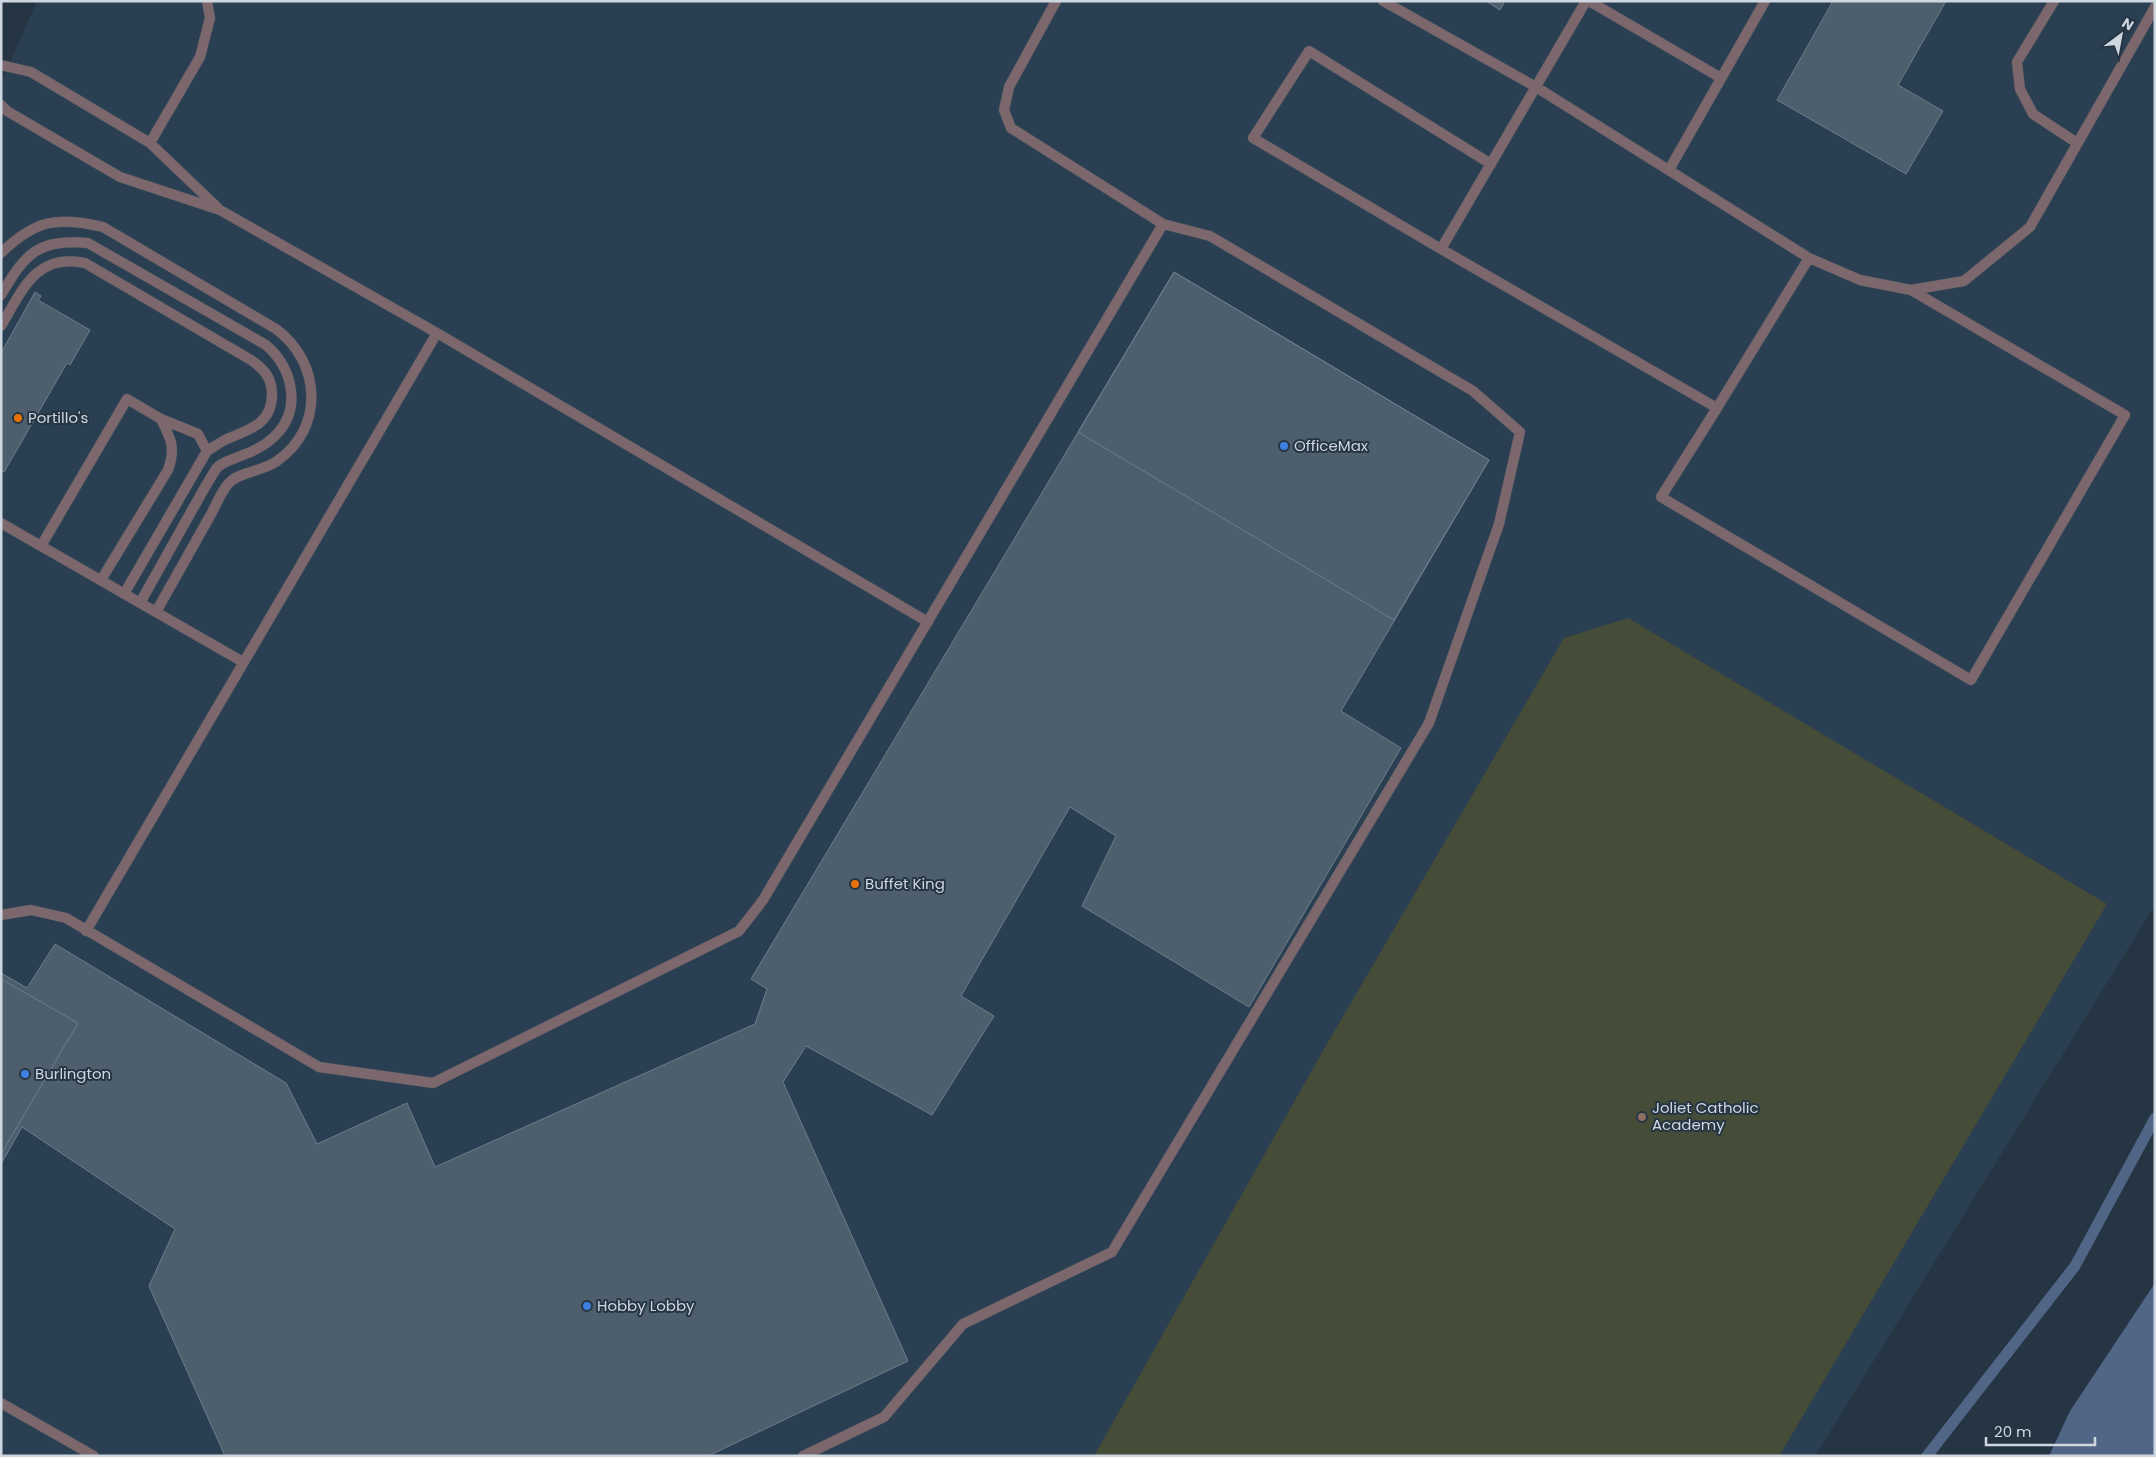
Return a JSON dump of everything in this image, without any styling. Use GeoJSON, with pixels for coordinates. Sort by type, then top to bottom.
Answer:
{"type":"FeatureCollection","features":[{"type":"Feature","properties":{"kind":"lane"},"geometry":{"type":"LineString","coordinates":[[150,143],[200,58],[210,18],[208,1]]}},
{"type":"Feature","properties":{"kind":"lane"},"geometry":{"type":"LineString","coordinates":[[803,1456],[884,1416],[963,1324],[1112,1252],[1429,723],[1499,524],[1520,432],[1473,391],[1210,236],[1163,224],[1011,128],[1004,110],[1009,87],[1056,1]]}},
{"type":"Feature","properties":{"kind":"lane"},"geometry":{"type":"LineString","coordinates":[[1382,1],[1536,87],[1808,258],[1860,280],[1911,290],[2125,415],[1971,680],[1661,497],[1808,258]]}},
{"type":"Feature","properties":{"kind":"lane"},"geometry":{"type":"LineString","coordinates":[[1442,249],[1587,1],[1721,78]]}},
{"type":"Feature","properties":{"kind":"lane"},"geometry":{"type":"LineString","coordinates":[[1669,170],[1765,1]]}},
{"type":"Feature","properties":{"kind":"lane"},"geometry":{"type":"LineString","coordinates":[[2054,1],[2017,62],[2020,89],[2033,114],[2077,143]]}},
{"type":"Feature","properties":{"kind":"lane"},"geometry":{"type":"LineString","coordinates":[[1911,290],[1964,281],[2030,227],[2155,7]]}},
{"type":"Feature","properties":{"kind":"lane"},"geometry":{"type":"LineString","coordinates":[[1491,164],[1309,51],[1253,138],[1717,408]]}},
{"type":"Feature","properties":{"kind":"lane"},"geometry":{"type":"LineString","coordinates":[[1,65],[31,72],[150,143],[220,210]]}},
{"type":"Feature","properties":{"kind":"lane"},"geometry":{"type":"LineString","coordinates":[[1,105],[8,111],[120,177],[220,210],[437,333],[928,622]]}},
{"type":"Feature","properties":{"kind":"lane"},"geometry":{"type":"LineString","coordinates":[[1,253],[23,234],[42,224],[81,222],[103,227],[276,329],[294,344],[306,365],[311,382],[311,400],[309,420],[302,434],[277,462],[229,482],[156,612]]}},
{"type":"Feature","properties":{"kind":"lane"},"geometry":{"type":"LineString","coordinates":[[1,915],[30,910],[66,918],[319,1067],[433,1083],[739,931],[763,900],[1163,224]]}},
{"type":"Feature","properties":{"kind":"lane"},"geometry":{"type":"LineString","coordinates":[[1,295],[28,256],[43,247],[57,242],[88,243],[266,345],[277,354],[284,365],[292,393],[291,408],[287,421],[278,434],[256,450],[217,467],[140,602]]}},
{"type":"Feature","properties":{"kind":"lane"},"geometry":{"type":"LineString","coordinates":[[1,326],[29,279],[52,264],[70,260],[86,263],[251,360],[262,368],[270,379],[272,405],[264,418],[257,426],[224,440],[207,451],[124,594]]}},
{"type":"Feature","properties":{"kind":"lane"},"geometry":{"type":"LineString","coordinates":[[86,931],[437,333]]}},
{"type":"Feature","properties":{"kind":"lane"},"geometry":{"type":"LineString","coordinates":[[41,546],[127,399],[161,419],[198,434],[207,451]]}},
{"type":"Feature","properties":{"kind":"lane"},"geometry":{"type":"LineString","coordinates":[[101,580],[168,470],[174,456],[170,438],[161,419]]}},
{"type":"Feature","properties":{"kind":"lane"},"geometry":{"type":"LineString","coordinates":[[1,523],[244,662]]}},
{"type":"Feature","properties":{"kind":"lane"},"geometry":{"type":"LineString","coordinates":[[1,1403],[94,1456]]}},
{"type":"Feature","properties":{"kind":"shaded area"},"geometry":{"type":"Polygon","coordinates":[[[37,1],[2155,1],[2155,905],[1815,1456],[1,1456],[1,83],[37,1]]]}},
{"type":"Feature","properties":{"kind":"shaded area"},"geometry":{"type":"Polygon","coordinates":[[[2155,1283],[2155,1456],[2049,1456],[2070,1411],[2155,1283]]]}},
{"type":"Feature","properties":{"kind":"green space","name":"Joliet Catholic Academy"},"geometry":{"type":"Polygon","coordinates":[[[1628,618],[2107,904],[1779,1456],[1094,1456],[1324,1049],[1564,638],[1628,618]]]}},
{"type":"Feature","properties":{"kind":"building"},"geometry":{"type":"Polygon","coordinates":[[[1486,1],[1505,1],[1500,10],[1486,1]]]}},
{"type":"Feature","properties":{"kind":"building"},"geometry":{"type":"Polygon","coordinates":[[[1833,1],[1946,1],[1898,85],[1943,111],[1906,174],[1777,100],[1833,1]]]}},
{"type":"Feature","properties":{"kind":"building"},"geometry":{"type":"Polygon","coordinates":[[[1174,272],[1489,460],[1341,711],[1401,748],[1249,1007],[1082,906],[1116,836],[1070,807],[961,996],[994,1016],[932,1115],[806,1046],[783,1082],[908,1361],[708,1456],[225,1456],[149,1286],[175,1229],[22,1127],[1,1164],[1,973],[27,988],[55,944],[286,1083],[317,1144],[407,1103],[435,1167],[755,1024],[767,989],[751,979],[1174,272]]]}},
{"type":"Feature","properties":{"kind":"building","name":"OfficeMax"},"geometry":{"type":"Polygon","coordinates":[[[1174,272],[1489,460],[1394,620],[1078,432],[1174,272]]]}},
{"type":"Feature","properties":{"kind":"building","name":"Portillo's"},"geometry":{"type":"Polygon","coordinates":[[[35,292],[41,296],[38,300],[90,330],[70,365],[67,363],[4,472],[1,470],[1,353],[35,292]]]}},
{"type":"Feature","properties":{"kind":"building","name":"Burlington"},"geometry":{"type":"Polygon","coordinates":[[[1,979],[78,1023],[1,1154],[1,979]]]}},
{"type":"Feature","properties":{"kind":"waterway"},"geometry":{"type":"LineString","coordinates":[[1927,1456],[2075,1266],[2155,1118]]}},
{"type":"Feature","properties":{"kind":"place","name":"Portillo's"},"geometry":{"type":"Point","coordinates":[18,418]}},
{"type":"Feature","properties":{"kind":"place","name":"OfficeMax"},"geometry":{"type":"Point","coordinates":[1284,446]}},
{"type":"Feature","properties":{"kind":"place","name":"Buffet King"},"geometry":{"type":"Point","coordinates":[855,884]}},
{"type":"Feature","properties":{"kind":"place","name":"Burlington"},"geometry":{"type":"Point","coordinates":[25,1074]}},
{"type":"Feature","properties":{"kind":"place","name":"Joliet Catholic Academy"},"geometry":{"type":"Point","coordinates":[1642,1117]}},
{"type":"Feature","properties":{"kind":"place","name":"Hobby Lobby"},"geometry":{"type":"Point","coordinates":[587,1306]}}]}
